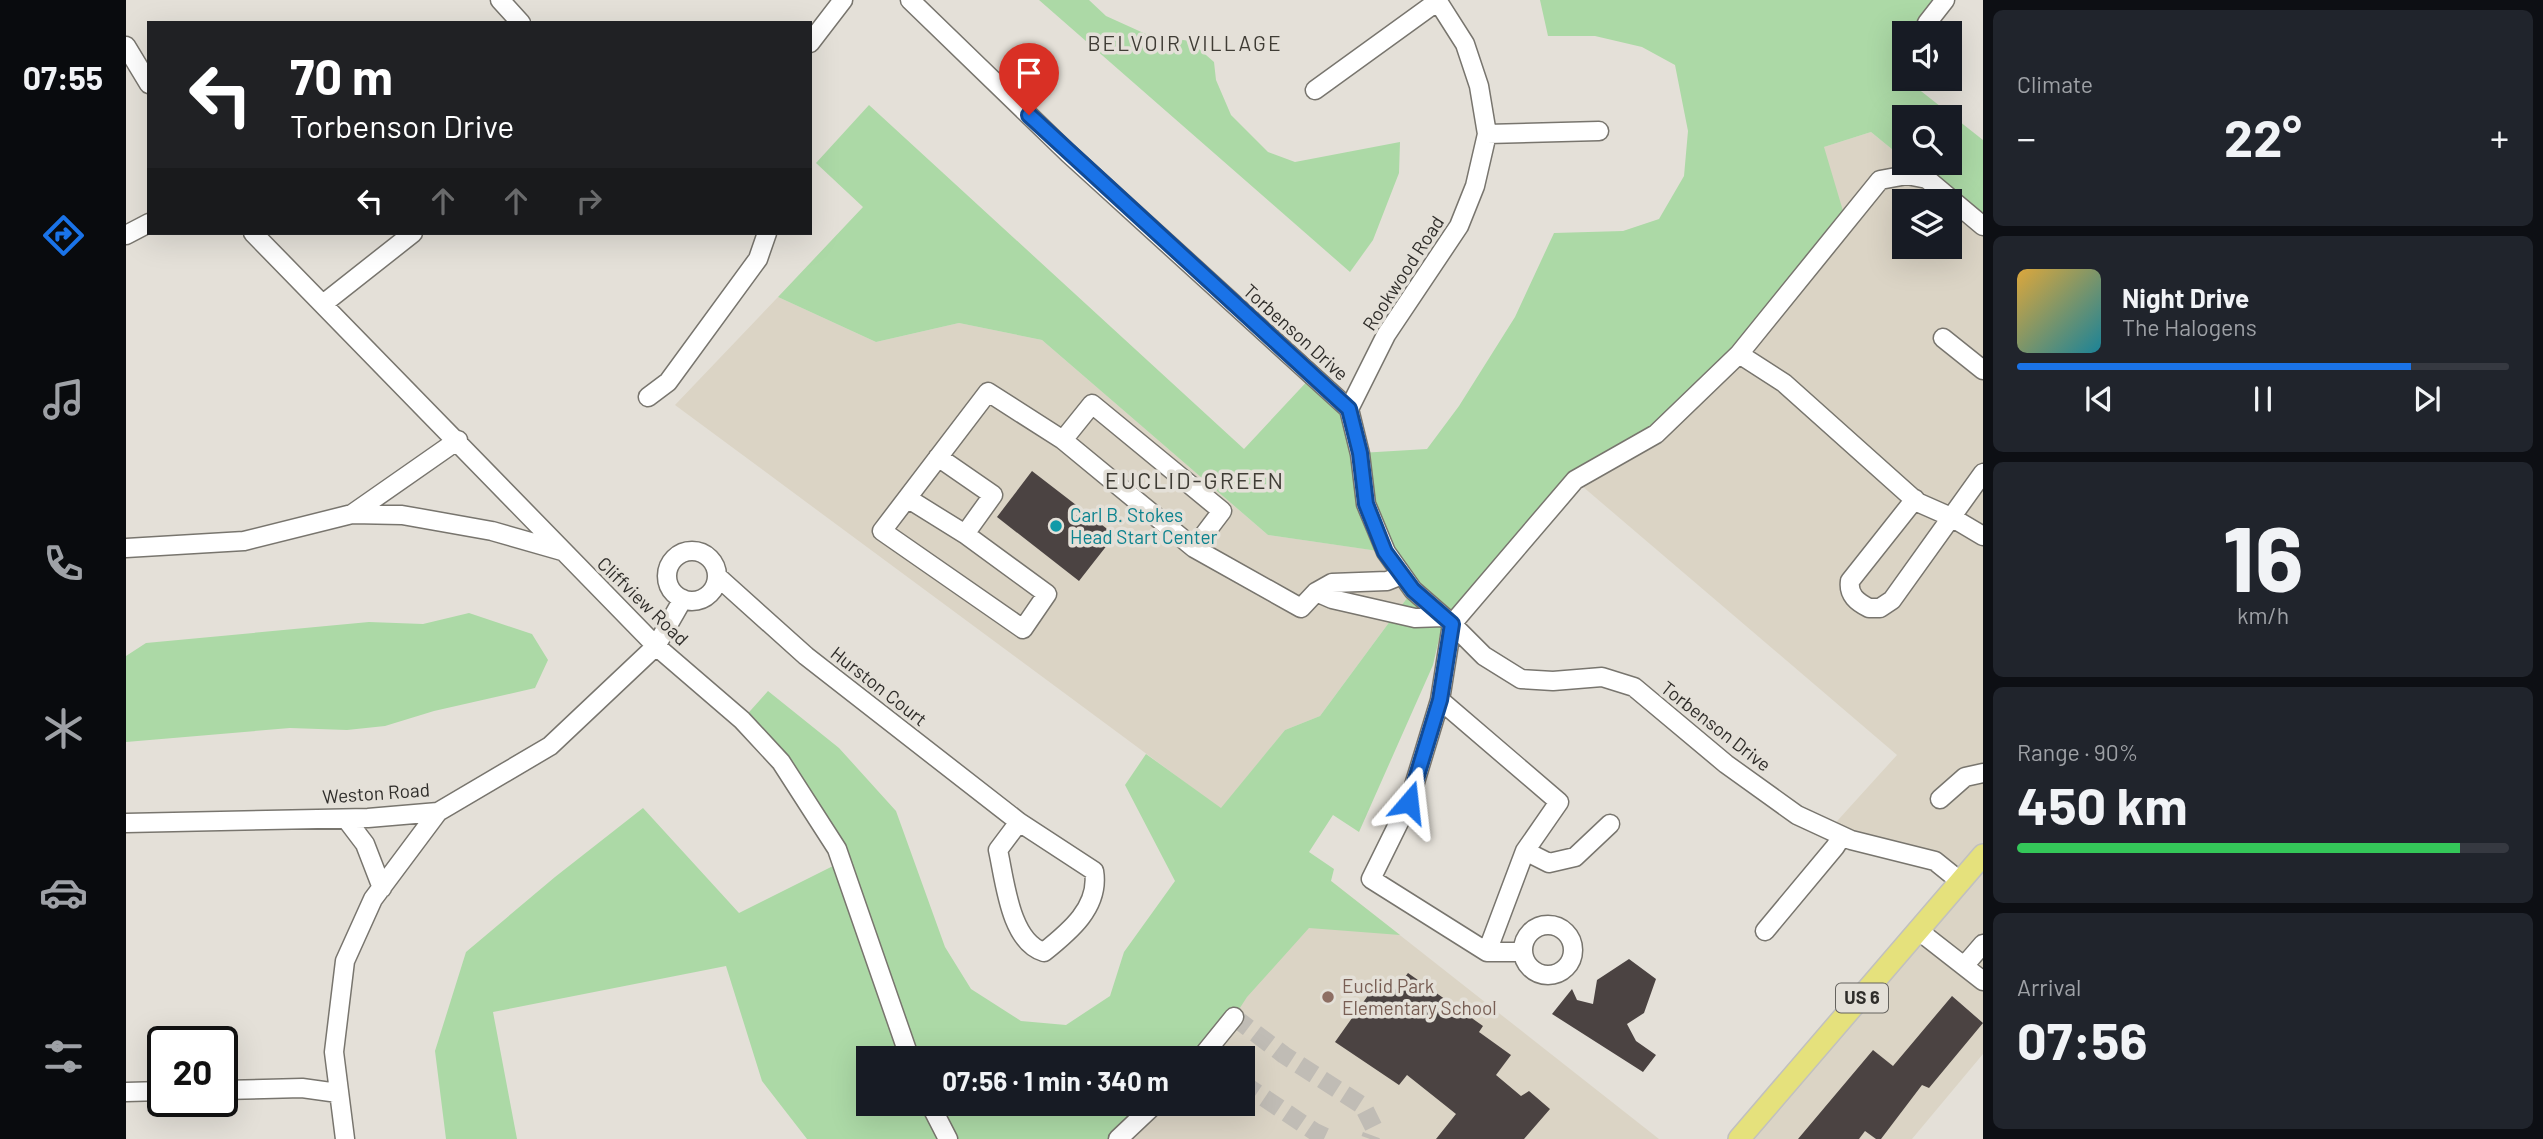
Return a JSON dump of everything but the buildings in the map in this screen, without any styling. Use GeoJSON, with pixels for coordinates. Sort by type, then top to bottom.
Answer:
{"type":"FeatureCollection","features":[{"type":"Feature","properties":{"kind":"main road","name":"US 6"},"geometry":{"type":"LineString","coordinates":[[1741,1139],[1981,862]]}},
{"type":"Feature","properties":{"kind":"street"},"geometry":{"type":"LineString","coordinates":[[500,0],[519,21]]}},
{"type":"Feature","properties":{"kind":"street"},"geometry":{"type":"LineString","coordinates":[[812,40],[843,0]]}},
{"type":"Feature","properties":{"kind":"street","name":"Torbenson Drive"},"geometry":{"type":"LineString","coordinates":[[910,0],[1068,153],[1349,409],[1360,453],[1366,504],[1385,552],[1413,590],[1484,656],[1521,679],[1553,681],[1602,677],[1634,687],[1726,764],[1797,815],[1851,841],[1935,861],[1961,882]]}},
{"type":"Feature","properties":{"kind":"street"},"geometry":{"type":"LineString","coordinates":[[1929,21],[1945,0]]}},
{"type":"Feature","properties":{"kind":"street"},"geometry":{"type":"LineString","coordinates":[[1315,90],[1438,1]]}},
{"type":"Feature","properties":{"kind":"street","name":"Rookwood Road"},"geometry":{"type":"LineString","coordinates":[[1349,409],[1386,335],[1459,226],[1475,186],[1487,134],[1479,86],[1465,44],[1438,1]]}},
{"type":"Feature","properties":{"kind":"street"},"geometry":{"type":"LineString","coordinates":[[126,46],[147,81]]}},
{"type":"Feature","properties":{"kind":"street"},"geometry":{"type":"LineString","coordinates":[[1487,134],[1599,131]]}},
{"type":"Feature","properties":{"kind":"street"},"geometry":{"type":"LineString","coordinates":[[1523,952],[1487,952],[1371,879],[1409,802],[1440,700],[1448,620],[1575,480],[1656,434],[1739,354],[1880,180],[1908,175],[1927,179],[1983,226]]}},
{"type":"Feature","properties":{"kind":"street"},"geometry":{"type":"LineString","coordinates":[[126,235],[147,224]]}},
{"type":"Feature","properties":{"kind":"street","name":"Cliffview Road"},"geometry":{"type":"LineString","coordinates":[[255,235],[458,440],[656,646],[742,720],[781,762],[837,849],[905,1046]]}},
{"type":"Feature","properties":{"kind":"street"},"geometry":{"type":"LineString","coordinates":[[323,304],[410,235]]}},
{"type":"Feature","properties":{"kind":"street"},"geometry":{"type":"LineString","coordinates":[[648,397],[668,382],[758,260],[766,235]]}},
{"type":"Feature","properties":{"kind":"street"},"geometry":{"type":"LineString","coordinates":[[1942,338],[1983,370]]}},
{"type":"Feature","properties":{"kind":"street"},"geometry":{"type":"LineString","coordinates":[[1739,354],[1784,383],[1915,499],[1983,536]]}},
{"type":"Feature","properties":{"kind":"street"},"geometry":{"type":"LineString","coordinates":[[907,498],[965,534],[1047,594],[1023,629],[882,531],[938,457],[988,392],[1063,440],[1194,548],[1301,608],[1316,592],[1332,583],[1387,581],[1402,575]]}},
{"type":"Feature","properties":{"kind":"street"},"geometry":{"type":"LineString","coordinates":[[1063,440],[1092,404],[1222,511],[1194,548]]}},
{"type":"Feature","properties":{"kind":"street"},"geometry":{"type":"LineString","coordinates":[[352,514],[458,440]]}},
{"type":"Feature","properties":{"kind":"street"},"geometry":{"type":"LineString","coordinates":[[938,457],[993,495],[965,534]]}},
{"type":"Feature","properties":{"kind":"street"},"geometry":{"type":"LineString","coordinates":[[1915,499],[1850,581],[1852,596],[1869,608],[1880,608],[1892,600],[1983,473]]}},
{"type":"Feature","properties":{"kind":"street"},"geometry":{"type":"LineString","coordinates":[[126,548],[244,541],[352,514],[402,515],[492,531],[562,551]]}},
{"type":"Feature","properties":{"kind":"street","name":"Hurston Court"},"geometry":{"type":"LineString","coordinates":[[682,599],[670,588],[668,572],[676,558],[683,553],[699,552],[713,561],[718,577],[806,656],[1018,822],[1094,871],[1096,882],[1088,906],[1078,922],[1044,953],[1034,949],[1019,933],[998,850],[1018,822]]}},
{"type":"Feature","properties":{"kind":"street"},"geometry":{"type":"LineString","coordinates":[[656,646],[682,599],[698,600],[706,597],[712,592],[718,577]]}},
{"type":"Feature","properties":{"kind":"street"},"geometry":{"type":"LineString","coordinates":[[1366,582],[1383,609]]}},
{"type":"Feature","properties":{"kind":"street"},"geometry":{"type":"LineString","coordinates":[[1316,592],[1332,599],[1415,618],[1448,620]]}},
{"type":"Feature","properties":{"kind":"street","name":"Weston Road"},"geometry":{"type":"LineString","coordinates":[[126,823],[346,819],[438,812],[550,746],[656,646]]}},
{"type":"Feature","properties":{"kind":"street"},"geometry":{"type":"LineString","coordinates":[[1440,700],[1559,802],[1525,851],[1487,952]]}},
{"type":"Feature","properties":{"kind":"street"},"geometry":{"type":"LineString","coordinates":[[1940,799],[1965,777],[1983,772]]}},
{"type":"Feature","properties":{"kind":"street"},"geometry":{"type":"LineString","coordinates":[[345,1139],[334,1052],[345,961],[373,899],[438,812]]}},
{"type":"Feature","properties":{"kind":"street"},"geometry":{"type":"LineString","coordinates":[[346,819],[365,844],[382,888]]}},
{"type":"Feature","properties":{"kind":"street"},"geometry":{"type":"LineString","coordinates":[[1525,851],[1549,863],[1575,857],[1610,824]]}},
{"type":"Feature","properties":{"kind":"street"},"geometry":{"type":"LineString","coordinates":[[1765,931],[1835,848],[1842,836]]}},
{"type":"Feature","properties":{"kind":"street"},"geometry":{"type":"LineString","coordinates":[[1919,931],[1983,981]]}},
{"type":"Feature","properties":{"kind":"street"},"geometry":{"type":"LineString","coordinates":[[1964,966],[1983,944]]}},
{"type":"Feature","properties":{"kind":"street"},"geometry":{"type":"LineString","coordinates":[[1211,1046],[1234,1017]]}},
{"type":"Feature","properties":{"kind":"street"},"geometry":{"type":"LineString","coordinates":[[238,1090],[302,1088],[338,1093]]}},
{"type":"Feature","properties":{"kind":"street"},"geometry":{"type":"LineString","coordinates":[[126,1092],[147,1091]]}},
{"type":"Feature","properties":{"kind":"street"},"geometry":{"type":"LineString","coordinates":[[936,1116],[948,1139]]}},
{"type":"Feature","properties":{"kind":"street"},"geometry":{"type":"LineString","coordinates":[[1118,1139],[1142,1116]]}},
{"type":"Feature","properties":{"kind":"shaded area"},"geometry":{"type":"Polygon","coordinates":[[[1871,132],[1892,149],[1892,175],[1924,175],[1941,189],[1892,189],[1892,259],[1962,259],[1962,206],[1983,223],[1983,1054],[1912,1139],[1739,1139],[1960,883],[1935,861],[1829,830],[1897,755],[1575,480],[1824,147],[1871,132]]]}},
{"type":"Feature","properties":{"kind":"shaded area"},"geometry":{"type":"Polygon","coordinates":[[[778,297],[876,342],[959,323],[1042,340],[1268,535],[1386,552],[1413,590],[1320,716],[1285,730],[1221,809],[675,405],[778,297]]]}},
{"type":"Feature","properties":{"kind":"shaded area","name":"Euclid Park Elementary School"},"geometry":{"type":"Polygon","coordinates":[[[1293,851],[1659,1139],[1065,1139],[1083,1116],[1255,1116],[1255,1046],[1139,1046],[1293,851]]]}},
{"type":"Feature","properties":{"kind":"green space"},"geometry":{"type":"Polygon","coordinates":[[[1039,0],[1089,0],[1106,16],[1148,35],[1190,41],[1214,62],[1216,80],[1231,115],[1268,152],[1295,162],[1400,142],[1399,173],[1373,240],[1350,272],[1039,0]]]}},
{"type":"Feature","properties":{"kind":"green space"},"geometry":{"type":"Polygon","coordinates":[[[1540,0],[1945,0],[1929,21],[1892,21],[1892,91],[1921,91],[1939,105],[1892,105],[1892,149],[1871,132],[1824,147],[1846,221],[1797,283],[1656,434],[1575,480],[1452,624],[1444,617],[1433,665],[1359,832],[1333,815],[1309,852],[1334,869],[1331,881],[1400,935],[1309,928],[1247,997],[1211,1046],[856,1046],[856,1116],[1142,1116],[1118,1139],[807,1139],[762,1081],[726,966],[493,1012],[517,1139],[446,1139],[435,1051],[466,952],[643,808],[739,913],[841,862],[742,720],[768,691],[839,748],[896,811],[945,947],[971,989],[1021,1021],[1066,1025],[1110,996],[1124,952],[1175,881],[1125,785],[1146,754],[1221,808],[1285,730],[1320,716],[1413,590],[1385,552],[1268,535],[1042,340],[959,323],[876,342],[778,297],[863,207],[816,163],[869,105],[1244,449],[1313,375],[1349,409],[1360,453],[1427,449],[1459,406],[1515,317],[1554,233],[1623,231],[1659,219],[1684,176],[1688,131],[1675,65],[1642,47],[1595,36],[1548,36],[1540,0]]]}},
{"type":"Feature","properties":{"kind":"green space"},"geometry":{"type":"Polygon","coordinates":[[[1962,123],[1983,140],[1983,223],[1962,206],[1962,189],[1941,189],[1924,175],[1962,175],[1962,123]]]}},
{"type":"Feature","properties":{"kind":"green space"},"geometry":{"type":"Polygon","coordinates":[[[469,613],[532,634],[548,660],[535,688],[434,711],[385,726],[347,730],[290,728],[126,742],[126,656],[146,643],[369,622],[423,624],[469,613]]]}},
{"type":"Feature","properties":{"kind":"tunnel"},"geometry":{"type":"LineString","coordinates":[[1234,1017],[1284,1055],[1363,1106],[1374,1128],[1370,1139]]}},
{"type":"Feature","properties":{"kind":"tunnel"},"geometry":{"type":"LineString","coordinates":[[1255,1092],[1330,1139]]}},
{"type":"Feature","properties":{"kind":"place","name":"Carl B. Stokes Head Start Center"},"geometry":{"type":"Point","coordinates":[1056,526]}},
{"type":"Feature","properties":{"kind":"place","name":"Euclid Park Elementary School"},"geometry":{"type":"Point","coordinates":[1328,997]}},
{"type":"Feature","properties":{"kind":"district","name":"BELVOIR VILLAGE"},"geometry":{"type":"Point","coordinates":[1185,44]}},
{"type":"Feature","properties":{"kind":"district","name":"EUCLID-GREEN"},"geometry":{"type":"Point","coordinates":[1195,481]}},
{"type":"Feature","properties":{"kind":"route"},"geometry":{"type":"LineString","coordinates":[[1029,115],[1349,409],[1360,453],[1366,504],[1385,552],[1413,590],[1452,624],[1440,700],[1409,802]]}}]}
